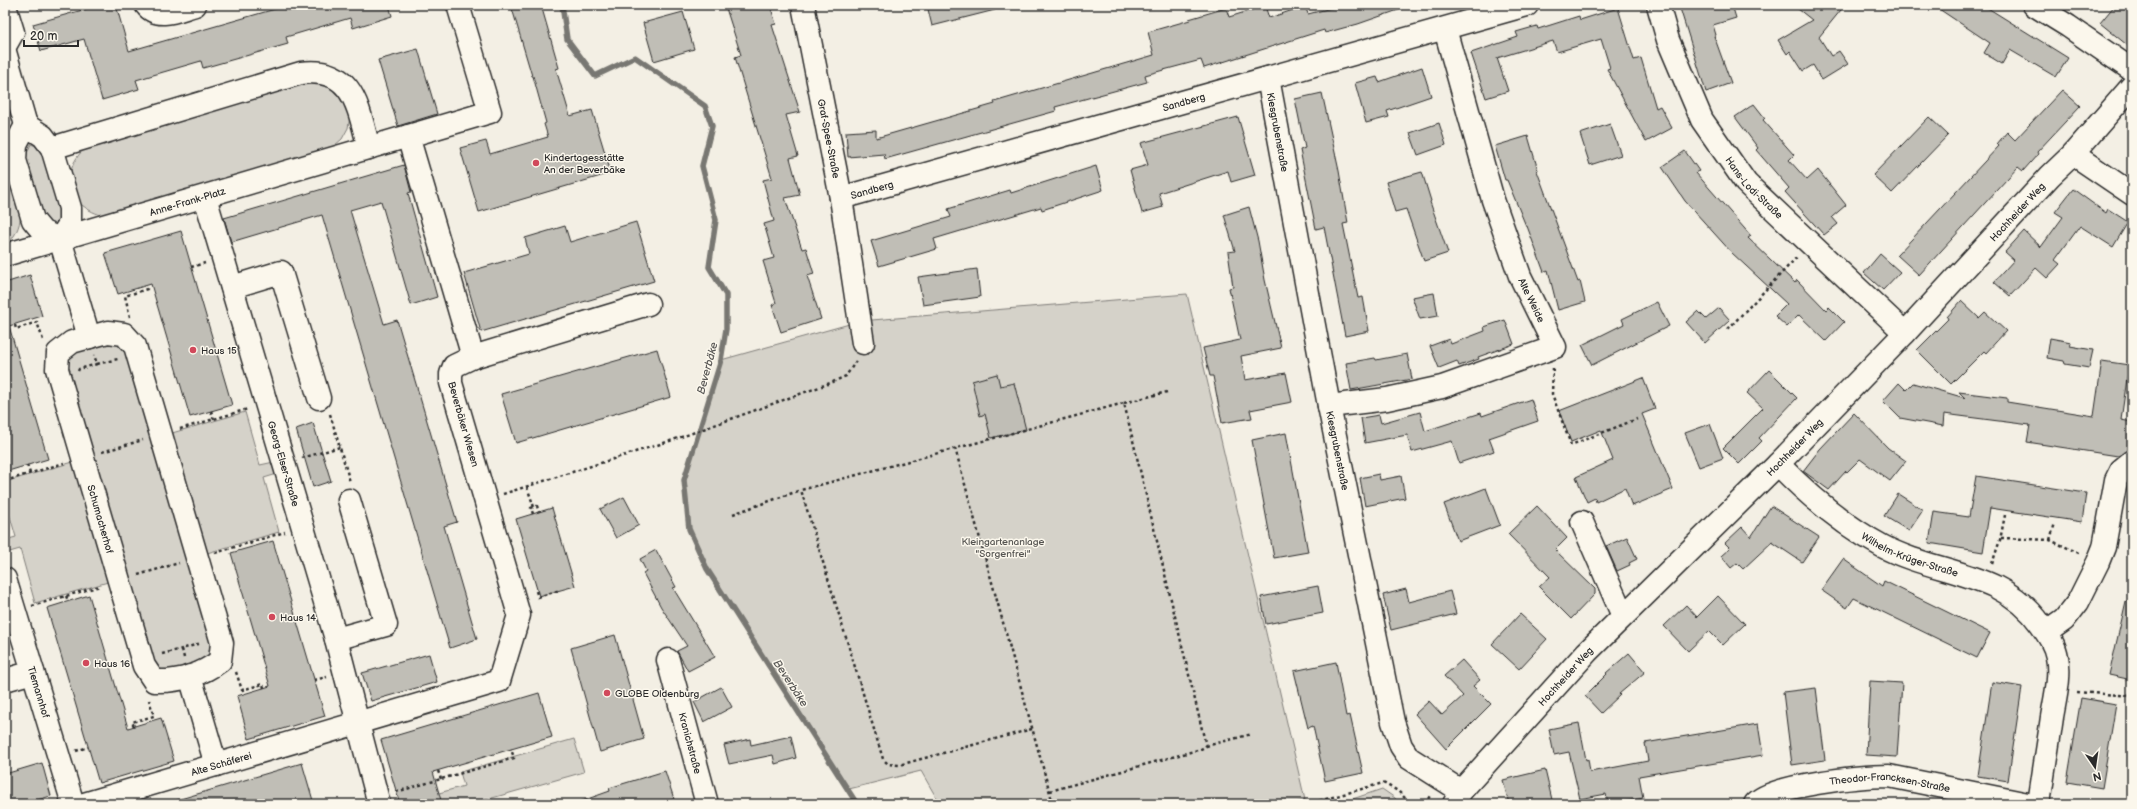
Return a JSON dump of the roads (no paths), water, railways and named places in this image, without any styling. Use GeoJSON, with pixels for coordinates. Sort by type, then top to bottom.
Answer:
{"type":"FeatureCollection","features":[{"type":"Feature","properties":{"kind":"street"},"geometry":{"type":"LineString","coordinates":[[146,5],[154,12],[161,14],[195,5]]}},
{"type":"Feature","properties":{"kind":"street"},"geometry":{"type":"LineString","coordinates":[[458,5],[490,112],[408,136],[473,357],[648,304]]}},
{"type":"Feature","properties":{"kind":"street","name":"Graf-Spee-Straße"},"geometry":{"type":"LineString","coordinates":[[804,5],[841,198],[863,344]]}},
{"type":"Feature","properties":{"kind":"street","name":"Sandberg"},"geometry":{"type":"LineString","coordinates":[[841,198],[1527,5]]}},
{"type":"Feature","properties":{"kind":"street","name":"Hans-Lodi-Straße"},"geometry":{"type":"LineString","coordinates":[[1658,5],[1668,40],[1702,120],[1746,182],[1809,244],[1904,333]]}},
{"type":"Feature","properties":{"kind":"street"},"geometry":{"type":"LineString","coordinates":[[2034,5],[2068,26],[2132,70]]}},
{"type":"Feature","properties":{"kind":"street"},"geometry":{"type":"LineString","coordinates":[[5,46],[13,32],[11,7]]}},
{"type":"Feature","properties":{"kind":"street","name":"Alte Weide"},"geometry":{"type":"LineString","coordinates":[[1329,406],[1387,399],[1442,387],[1555,347],[1520,276],[1493,200],[1444,29]]}},
{"type":"Feature","properties":{"kind":"street"},"geometry":{"type":"LineString","coordinates":[[5,52],[26,124],[43,136],[52,148],[70,208],[70,224],[60,239]]}},
{"type":"Feature","properties":{"kind":"street"},"geometry":{"type":"LineString","coordinates":[[52,148],[293,75],[315,71],[329,74],[341,81],[351,91],[357,104],[369,148]]}},
{"type":"Feature","properties":{"kind":"street","name":"Kiesgrubenstraße"},"geometry":{"type":"LineString","coordinates":[[1268,78],[1329,406],[1393,722],[1401,746],[1409,758],[1458,798]]}},
{"type":"Feature","properties":{"kind":"street","name":"Hochheider Weg"},"geometry":{"type":"LineString","coordinates":[[1458,798],[1582,658],[1778,464],[1904,333],[2041,185],[2073,154],[2132,86]]}},
{"type":"Feature","properties":{"kind":"street"},"geometry":{"type":"LineString","coordinates":[[26,124],[16,144],[10,161],[33,220],[43,232],[60,239]]}},
{"type":"Feature","properties":{"kind":"street","name":"Anne-Frank-Platz"},"geometry":{"type":"LineString","coordinates":[[5,255],[408,136]]}},
{"type":"Feature","properties":{"kind":"street"},"geometry":{"type":"LineString","coordinates":[[2073,154],[2132,194]]}},
{"type":"Feature","properties":{"kind":"street","name":"Georg-Elser-Straße"},"geometry":{"type":"LineString","coordinates":[[205,197],[336,639],[378,801]]}},
{"type":"Feature","properties":{"kind":"street"},"geometry":{"type":"LineString","coordinates":[[60,239],[89,337],[108,332],[124,334],[135,346],[222,643],[220,662],[206,671],[190,676],[216,765]]}},
{"type":"Feature","properties":{"kind":"street"},"geometry":{"type":"LineString","coordinates":[[232,287],[281,272],[319,398]]}},
{"type":"Feature","properties":{"kind":"street","name":"Schumacherhof"},"geometry":{"type":"LineString","coordinates":[[89,337],[72,342],[58,353],[57,369],[144,666],[154,681],[171,681],[190,676]]}},
{"type":"Feature","properties":{"kind":"street","name":"Beverbäker Wiesen"},"geometry":{"type":"LineString","coordinates":[[358,723],[498,681],[519,615],[451,383],[451,374],[454,366],[473,357]]}},
{"type":"Feature","properties":{"kind":"street"},"geometry":{"type":"LineString","coordinates":[[2047,632],[2064,620],[2078,602],[2098,562],[2104,547],[2116,480],[2122,470],[2132,461]]}},
{"type":"Feature","properties":{"kind":"street","name":"Wilhelm-Krüger-Straße"},"geometry":{"type":"LineString","coordinates":[[1778,464],[1822,505],[1882,546],[1914,560],[1986,581],[2019,600],[2034,615],[2047,632],[2055,648],[2058,659],[2056,690],[2038,804]]}},
{"type":"Feature","properties":{"kind":"street"},"geometry":{"type":"LineString","coordinates":[[336,639],[386,625],[349,500]]}},
{"type":"Feature","properties":{"kind":"street"},"geometry":{"type":"LineString","coordinates":[[1582,522],[1623,616]]}},
{"type":"Feature","properties":{"kind":"street","name":"Tiemannhof"},"geometry":{"type":"LineString","coordinates":[[5,579],[73,804]]}},
{"type":"Feature","properties":{"kind":"street","name":"Kranichstraße"},"geometry":{"type":"LineString","coordinates":[[668,660],[707,804]]}},
{"type":"Feature","properties":{"kind":"street"},"geometry":{"type":"LineString","coordinates":[[5,680],[33,672]]}},
{"type":"Feature","properties":{"kind":"street","name":"Alte Schäferei"},"geometry":{"type":"LineString","coordinates":[[84,804],[358,723]]}},
{"type":"Feature","properties":{"kind":"street","name":"Theodor-Francksen-Straße"},"geometry":{"type":"LineString","coordinates":[[1755,804],[1761,798],[1774,793],[1865,776],[1896,778],[2028,804]]}},
{"type":"Feature","properties":{"kind":"waterway","name":"Beverbäke"},"geometry":{"type":"LineString","coordinates":[[562,5],[567,39],[595,76],[635,57],[705,106],[712,126],[702,166],[716,220],[709,267],[726,295],[726,329],[721,360],[684,480],[689,529],[707,569],[857,804]]}},
{"type":"Feature","properties":{"kind":"place","name":"Kindertagesstätte An der Beverbäke"},"geometry":{"type":"Point","coordinates":[536,163]}},
{"type":"Feature","properties":{"kind":"place","name":"Haus 15"},"geometry":{"type":"Point","coordinates":[193,350]}},
{"type":"Feature","properties":{"kind":"place","name":"Haus 14"},"geometry":{"type":"Point","coordinates":[272,617]}},
{"type":"Feature","properties":{"kind":"place","name":"Haus 16"},"geometry":{"type":"Point","coordinates":[86,663]}},
{"type":"Feature","properties":{"kind":"place","name":"GLOBE Oldenburg"},"geometry":{"type":"Point","coordinates":[607,693]}},
{"type":"Feature","properties":{"kind":"park label","name":"Kleingartenanlage \"Sorgenfrei\""},"geometry":{"type":"Point","coordinates":[1003,546]}}]}
